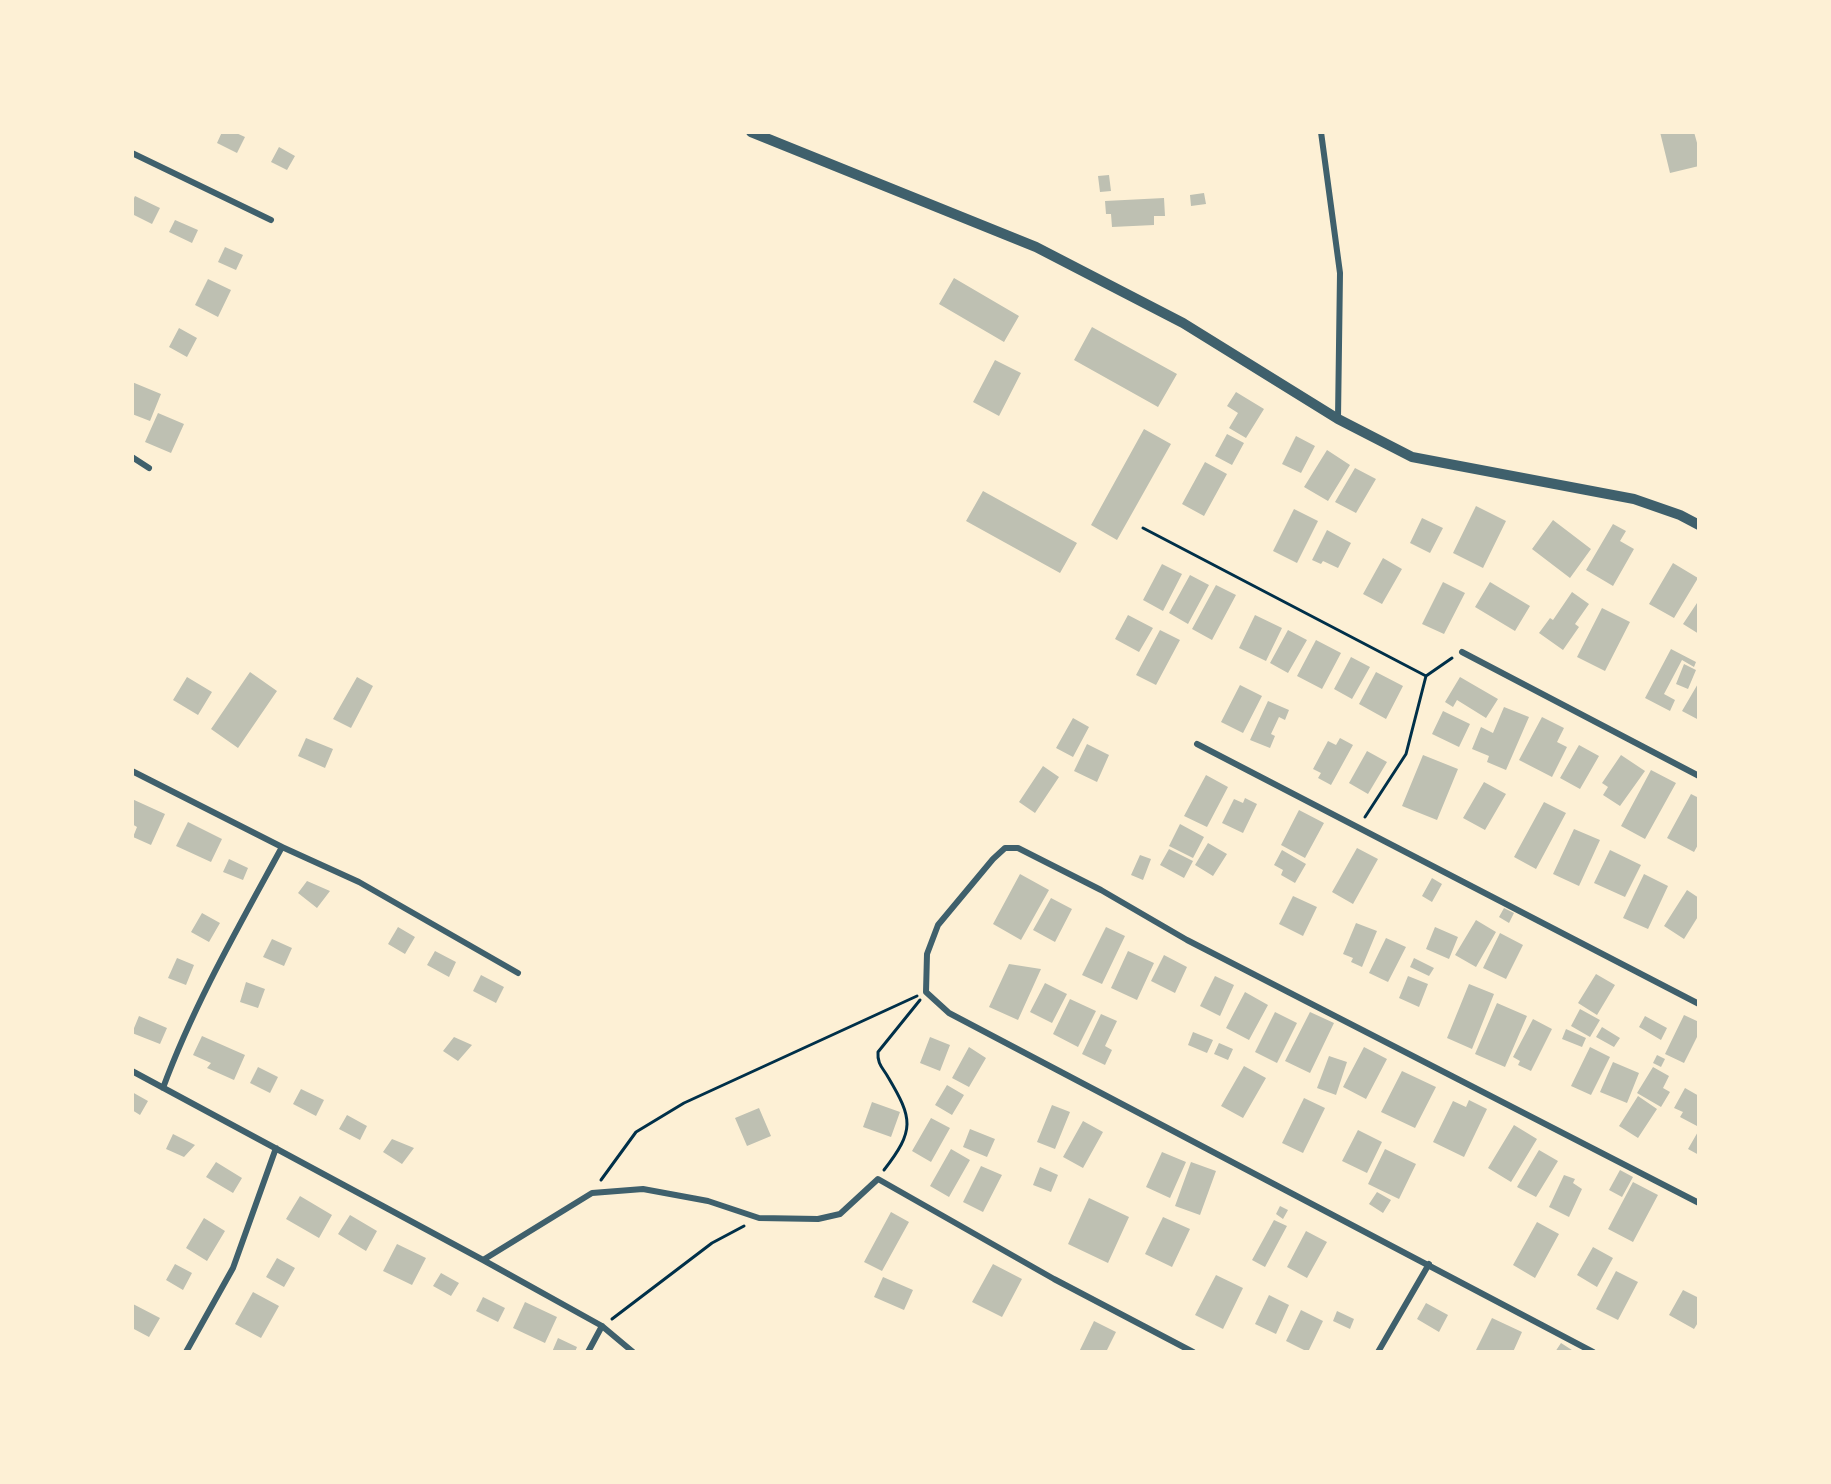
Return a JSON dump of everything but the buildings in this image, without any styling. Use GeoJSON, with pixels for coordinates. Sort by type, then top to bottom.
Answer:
{"type":"FeatureCollection","features":[{"type":"Feature","properties":{"kind":"street"},"geometry":{"type":"LineString","coordinates":[[751,132],[1036,247],[1183,323],[1338,419],[1412,457],[1634,498],[1680,515],[1699,525]]}},
{"type":"Feature","properties":{"kind":"street"},"geometry":{"type":"LineString","coordinates":[[1321,132],[1340,273],[1338,419]]}},
{"type":"Feature","properties":{"kind":"street"},"geometry":{"type":"LineString","coordinates":[[132,153],[271,220]]}},
{"type":"Feature","properties":{"kind":"street"},"geometry":{"type":"LineString","coordinates":[[132,457],[149,468]]}},
{"type":"Feature","properties":{"kind":"street"},"geometry":{"type":"LineString","coordinates":[[1462,652],[1699,776]]}},
{"type":"Feature","properties":{"kind":"street"},"geometry":{"type":"LineString","coordinates":[[1197,744],[1699,1004]]}},
{"type":"Feature","properties":{"kind":"street"},"geometry":{"type":"LineString","coordinates":[[132,771],[282,847],[359,882],[518,973]]}},
{"type":"Feature","properties":{"kind":"street"},"geometry":{"type":"LineString","coordinates":[[163,1088],[178,1048],[207,987],[282,847]]}},
{"type":"Feature","properties":{"kind":"street"},"geometry":{"type":"LineString","coordinates":[[1593,1352],[949,1013],[927,992],[927,954],[938,925],[993,859],[1005,848],[1018,848],[1101,890],[1197,946],[1699,1203]]}},
{"type":"Feature","properties":{"kind":"street"},"geometry":{"type":"LineString","coordinates":[[132,1071],[602,1326],[633,1352]]}},
{"type":"Feature","properties":{"kind":"street"},"geometry":{"type":"LineString","coordinates":[[186,1352],[233,1268],[276,1148]]}},
{"type":"Feature","properties":{"kind":"street"},"geometry":{"type":"LineString","coordinates":[[483,1260],[592,1193],[643,1189],[708,1201],[759,1218],[818,1219],[840,1214],[878,1179],[1054,1279],[1193,1352]]}},
{"type":"Feature","properties":{"kind":"street"},"geometry":{"type":"LineString","coordinates":[[1378,1352],[1429,1264]]}},
{"type":"Feature","properties":{"kind":"street"},"geometry":{"type":"LineString","coordinates":[[588,1352],[602,1326]]}},
{"type":"Feature","properties":{"kind":"path"},"geometry":{"type":"LineString","coordinates":[[1143,528],[1426,676]]}},
{"type":"Feature","properties":{"kind":"path"},"geometry":{"type":"LineString","coordinates":[[1359,826],[1406,754],[1426,676],[1462,652]]}},
{"type":"Feature","properties":{"kind":"path"},"geometry":{"type":"LineString","coordinates":[[878,1179],[894,1158],[909,1125],[905,1104],[877,1061],[878,1052],[927,992]]}},
{"type":"Feature","properties":{"kind":"path"},"geometry":{"type":"LineString","coordinates":[[592,1193],[636,1132],[665,1114],[695,1098],[927,992]]}},
{"type":"Feature","properties":{"kind":"path"},"geometry":{"type":"LineString","coordinates":[[602,1326],[712,1243],[759,1218]]}}]}
